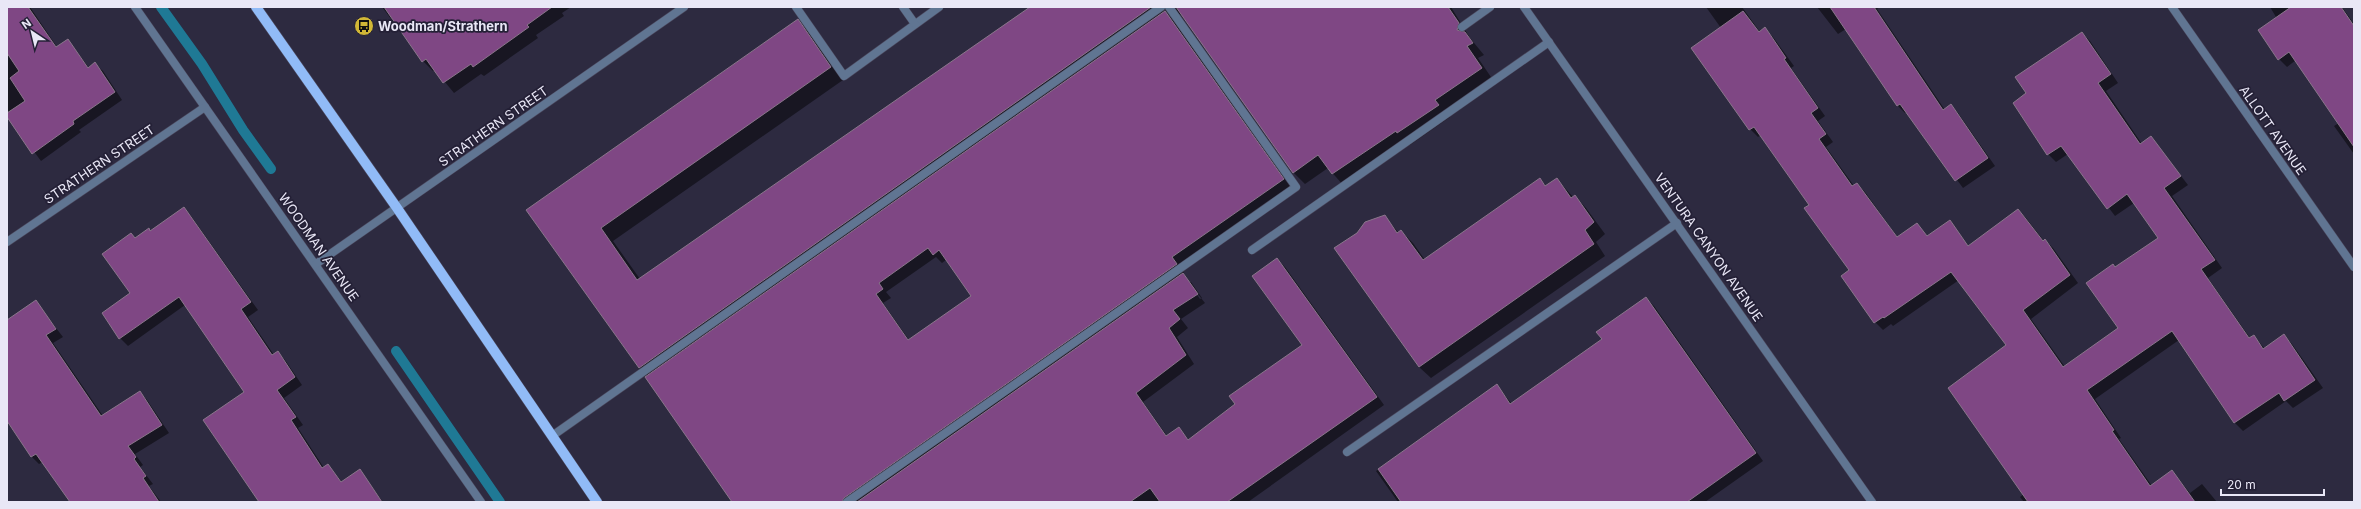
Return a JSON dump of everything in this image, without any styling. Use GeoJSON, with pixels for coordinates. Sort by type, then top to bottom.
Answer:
{"type":"FeatureCollection","features":[{"type":"Feature","properties":{"kind":"main road"},"geometry":{"type":"LineString","coordinates":[[256,7],[397,208],[597,502]]}},
{"type":"Feature","properties":{"kind":"street","name":"WOODMAN AVENUE"},"geometry":{"type":"LineString","coordinates":[[135,7],[482,502]]}},
{"type":"Feature","properties":{"kind":"street","name":"STRATHERN STREET"},"geometry":{"type":"LineString","coordinates":[[316,264],[684,7]]}},
{"type":"Feature","properties":{"kind":"street"},"geometry":{"type":"LineString","coordinates":[[796,7],[844,76],[939,7]]}},
{"type":"Feature","properties":{"kind":"street"},"geometry":{"type":"LineString","coordinates":[[903,7],[915,24]]}},
{"type":"Feature","properties":{"kind":"street"},"geometry":{"type":"LineString","coordinates":[[552,436],[1161,7]]}},
{"type":"Feature","properties":{"kind":"street"},"geometry":{"type":"LineString","coordinates":[[847,502],[1296,187],[1169,7]]}},
{"type":"Feature","properties":{"kind":"street"},"geometry":{"type":"LineString","coordinates":[[1462,27],[1490,7]]}},
{"type":"Feature","properties":{"kind":"street","name":"VENTURA CANYON AVENUE"},"geometry":{"type":"LineString","coordinates":[[1524,7],[1872,502]]}},
{"type":"Feature","properties":{"kind":"street","name":"ALLOTT AVENUE"},"geometry":{"type":"LineString","coordinates":[[2172,7],[2354,267]]}},
{"type":"Feature","properties":{"kind":"street"},"geometry":{"type":"LineString","coordinates":[[1252,250],[1549,42]]}},
{"type":"Feature","properties":{"kind":"street","name":"STRATHERN STREET"},"geometry":{"type":"LineString","coordinates":[[7,242],[205,107]]}},
{"type":"Feature","properties":{"kind":"street"},"geometry":{"type":"LineString","coordinates":[[1347,452],[1677,223]]}},
{"type":"Feature","properties":{"kind":"building"},"geometry":{"type":"Polygon","coordinates":[[[7,7],[28,7],[56,47],[68,39],[88,68],[95,62],[115,92],[73,121],[74,124],[32,154],[7,117],[7,113],[25,101],[10,78],[19,71],[7,53],[7,7]]]}},
{"type":"Feature","properties":{"kind":"building"},"geometry":{"type":"Polygon","coordinates":[[[384,7],[552,7],[527,25],[529,27],[473,67],[471,64],[443,83],[426,59],[422,62],[384,7]]]}},
{"type":"Feature","properties":{"kind":"building"},"geometry":{"type":"Polygon","coordinates":[[[1030,7],[1151,7],[639,368],[526,210],[798,19],[831,67],[601,228],[637,280],[1030,7]]]}},
{"type":"Feature","properties":{"kind":"building"},"geometry":{"type":"Polygon","coordinates":[[[1176,7],[1448,7],[1459,23],[1457,30],[1465,32],[1473,43],[1467,46],[1482,68],[1435,100],[1439,105],[1397,133],[1396,131],[1332,174],[1318,155],[1293,173],[1176,7]]]}},
{"type":"Feature","properties":{"kind":"building"},"geometry":{"type":"Polygon","coordinates":[[[1830,7],[1874,7],[1943,110],[1951,104],[1988,158],[1955,181],[1900,104],[1897,106],[1830,7]]]}},
{"type":"Feature","properties":{"kind":"building"},"geometry":{"type":"Polygon","coordinates":[[[2291,7],[2341,7],[2354,26],[2354,147],[2289,52],[2278,60],[2258,30],[2291,7]]]}},
{"type":"Feature","properties":{"kind":"building"},"geometry":{"type":"Polygon","coordinates":[[[1165,11],[1284,179],[1172,257],[1177,264],[844,498],[842,502],[732,502],[645,377],[1165,11]],[[928,248],[879,283],[883,289],[876,294],[908,340],[971,296],[939,250],[933,255],[928,248]]]}},
{"type":"Feature","properties":{"kind":"building"},"geometry":{"type":"Polygon","coordinates":[[[1743,11],[1759,32],[1765,27],[1786,58],[1784,59],[1818,108],[1811,113],[1826,134],[1819,139],[1852,186],[1857,183],[1897,237],[1917,223],[1927,236],[1950,220],[1968,246],[2018,209],[2043,241],[2045,239],[2070,275],[2023,310],[2063,367],[2118,328],[2086,283],[2113,264],[2115,267],[2158,238],[2127,194],[2107,209],[2061,146],[2047,155],[2013,103],[2026,93],[2015,77],[2082,32],[2111,74],[2098,83],[2140,144],[2151,136],[2181,176],[2164,188],[2215,260],[2201,269],[2249,338],[2254,335],[2263,349],[2284,334],[2315,380],[2284,401],[2279,393],[2234,423],[2172,331],[2087,390],[2114,430],[2112,431],[2150,486],[2172,470],[2195,502],[2028,502],[1948,388],[2006,345],[1951,272],[1884,318],[1883,317],[1874,323],[1841,276],[1849,270],[1804,208],[1809,205],[1754,127],[1749,130],[1691,48],[1743,11]]]}},
{"type":"Feature","properties":{"kind":"building"},"geometry":{"type":"Polygon","coordinates":[[[1540,178],[1545,186],[1557,178],[1571,198],[1575,195],[1594,222],[1585,230],[1594,244],[1419,367],[1334,248],[1357,233],[1365,222],[1385,215],[1397,233],[1401,230],[1423,260],[1540,178]]]}},
{"type":"Feature","properties":{"kind":"building"},"geometry":{"type":"Polygon","coordinates":[[[184,207],[251,302],[241,309],[272,355],[278,351],[295,377],[277,390],[296,417],[291,420],[322,468],[328,464],[341,482],[360,469],[382,502],[259,502],[203,420],[244,392],[179,297],[119,339],[102,313],[130,293],[102,254],[131,233],[135,238],[149,228],[150,231],[184,207]]]}},
{"type":"Feature","properties":{"kind":"building"},"geometry":{"type":"Polygon","coordinates":[[[1277,258],[1377,397],[1227,502],[1160,502],[1150,488],[1130,502],[857,502],[1183,273],[1198,294],[1173,310],[1180,319],[1169,328],[1186,355],[1136,393],[1166,436],[1179,427],[1188,440],[1235,404],[1229,396],[1302,345],[1252,276],[1277,258]]]}},
{"type":"Feature","properties":{"kind":"building"},"geometry":{"type":"Polygon","coordinates":[[[1646,297],[1756,453],[1687,502],[1401,502],[1378,469],[1497,384],[1510,404],[1602,339],[1596,332],[1646,297]]]}},
{"type":"Feature","properties":{"kind":"building"},"geometry":{"type":"Polygon","coordinates":[[[36,300],[56,329],[46,335],[101,416],[140,391],[162,425],[128,446],[136,457],[134,459],[146,476],[143,478],[159,502],[70,502],[36,454],[31,457],[7,421],[7,320],[36,300]]]}},
{"type":"Feature","properties":{"kind":"waterway"},"geometry":{"type":"LineString","coordinates":[[161,7],[202,64],[243,130],[271,169]]}},
{"type":"Feature","properties":{"kind":"waterway"},"geometry":{"type":"LineString","coordinates":[[396,351],[500,502]]}},
{"type":"Feature","properties":{"kind":"place","name":"Woodman/Strathern"},"geometry":{"type":"Point","coordinates":[364,26]}}]}
